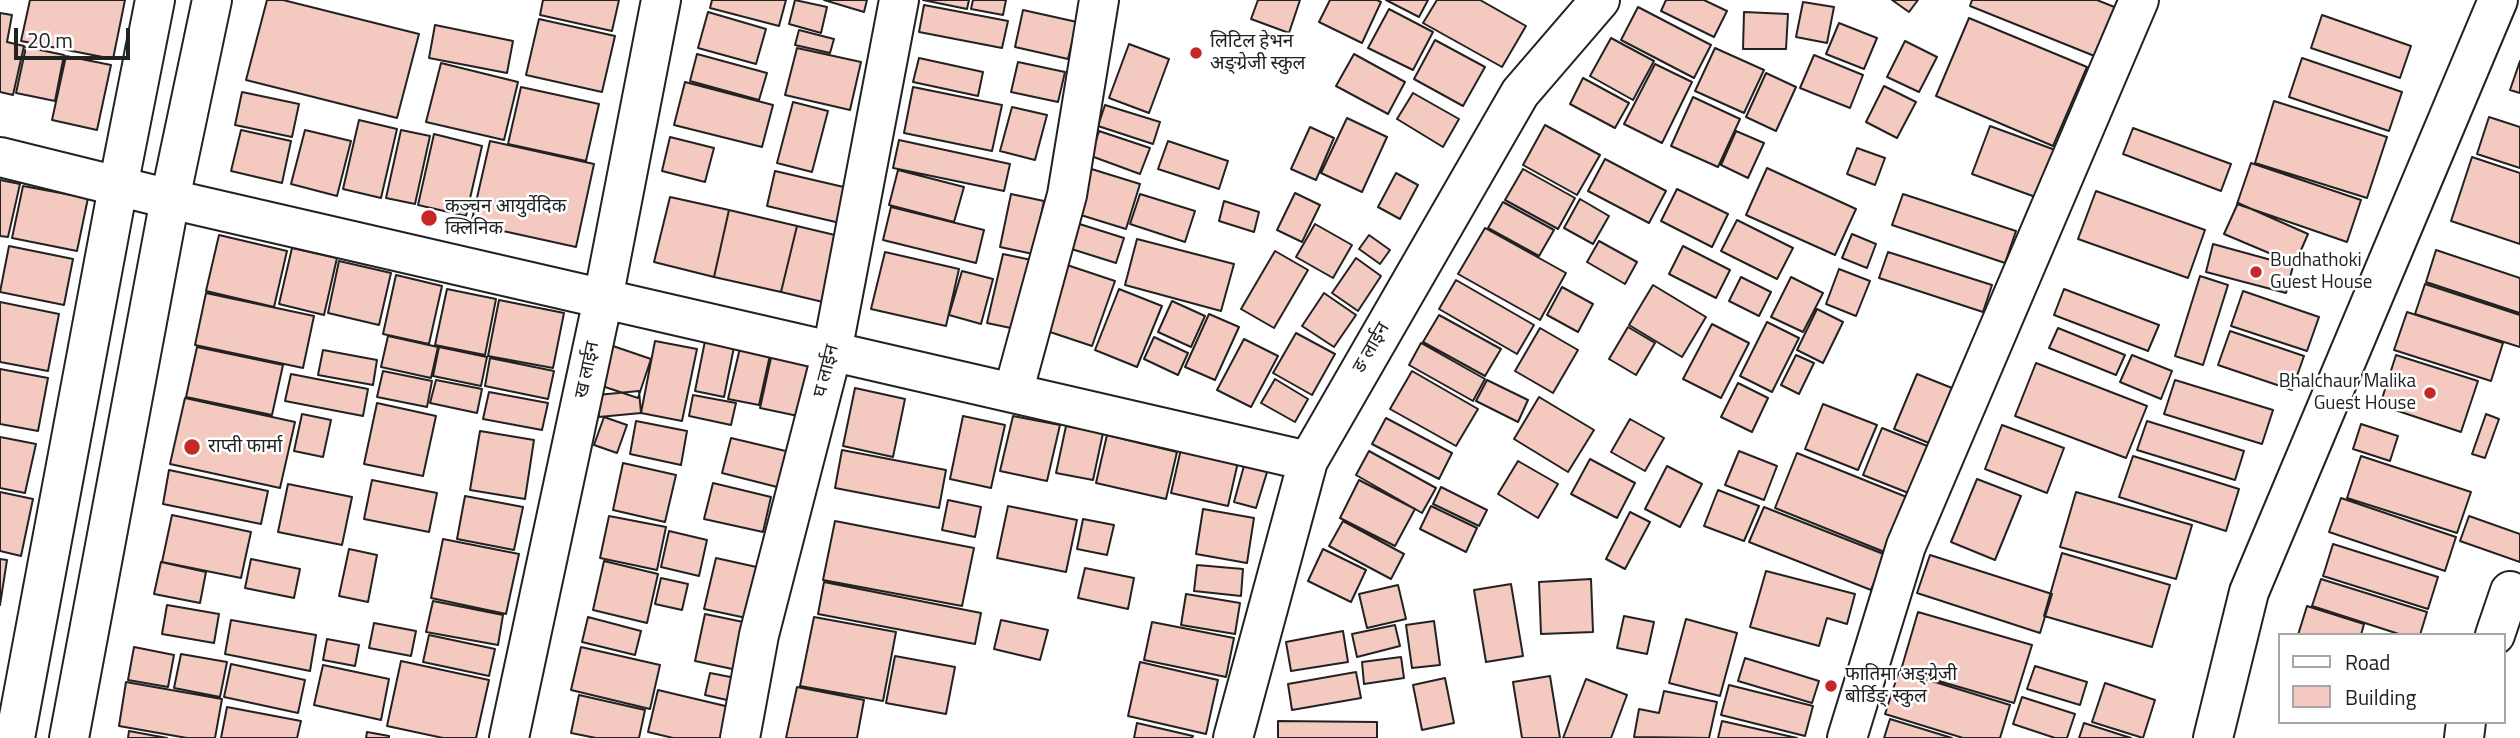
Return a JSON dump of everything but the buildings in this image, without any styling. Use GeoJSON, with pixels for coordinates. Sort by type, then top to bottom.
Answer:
{"type":"FeatureCollection","features":[{"type":"Feature","properties":{"kind":"street"},"geometry":{"type":"LineString","coordinates":[[15,738],[155,0]]}},
{"type":"Feature","properties":{"kind":"street"},"geometry":{"type":"LineString","coordinates":[[69,738],[170,199],[212,0]]}},
{"type":"Feature","properties":{"kind":"street","name":"ख लाईन"},"geometry":{"type":"LineString","coordinates":[[509,738],[603,299],[661,0]]}},
{"type":"Feature","properties":{"kind":"street","name":"घ लाईन"},"geometry":{"type":"LineString","coordinates":[[740,738],[760,635],[832,352],[899,0]]}},
{"type":"Feature","properties":{"kind":"street"},"geometry":{"type":"LineString","coordinates":[[1013,394],[1067,195],[1099,0]]}},
{"type":"Feature","properties":{"kind":"street","name":"ङ लाईन"},"geometry":{"type":"LineString","coordinates":[[1233,738],[1308,461],[1520,93],[1600,0]]}},
{"type":"Feature","properties":{"kind":"street"},"geometry":{"type":"LineString","coordinates":[[1847,738],[1906,546],[2139,0]]}},
{"type":"Feature","properties":{"kind":"street"},"geometry":{"type":"LineString","coordinates":[[2213,738],[2249,592],[2498,0]]}},
{"type":"Feature","properties":{"kind":"street"},"geometry":{"type":"LineString","coordinates":[[0,157],[118,187],[1308,461]]}},
{"type":"Feature","properties":{"kind":"street"},"geometry":{"type":"LineString","coordinates":[[2496,633],[2510,591]]}},
{"type":"Feature","properties":{"kind":"place","name":"लिटिल हेभन अङ्‍ग्रेजी स्कुल"},"geometry":{"type":"Point","coordinates":[1196,53]}},
{"type":"Feature","properties":{"kind":"place","name":"कञ्चन आयुर्वेदिक क्लिनिक"},"geometry":{"type":"Point","coordinates":[429,218]}},
{"type":"Feature","properties":{"kind":"place","name":"Budhathoki Guest House"},"geometry":{"type":"Point","coordinates":[2256,272]}},
{"type":"Feature","properties":{"kind":"place","name":"Bhalchaur Malika Guest House"},"geometry":{"type":"Point","coordinates":[2430,393]}},
{"type":"Feature","properties":{"kind":"place","name":"राप्ती फार्मा"},"geometry":{"type":"Point","coordinates":[192,447]}},
{"type":"Feature","properties":{"kind":"place","name":"फातिमा अङ्‍ग्रेजी बोर्डिङ् स्कुल"},"geometry":{"type":"Point","coordinates":[1831,686]}}]}
